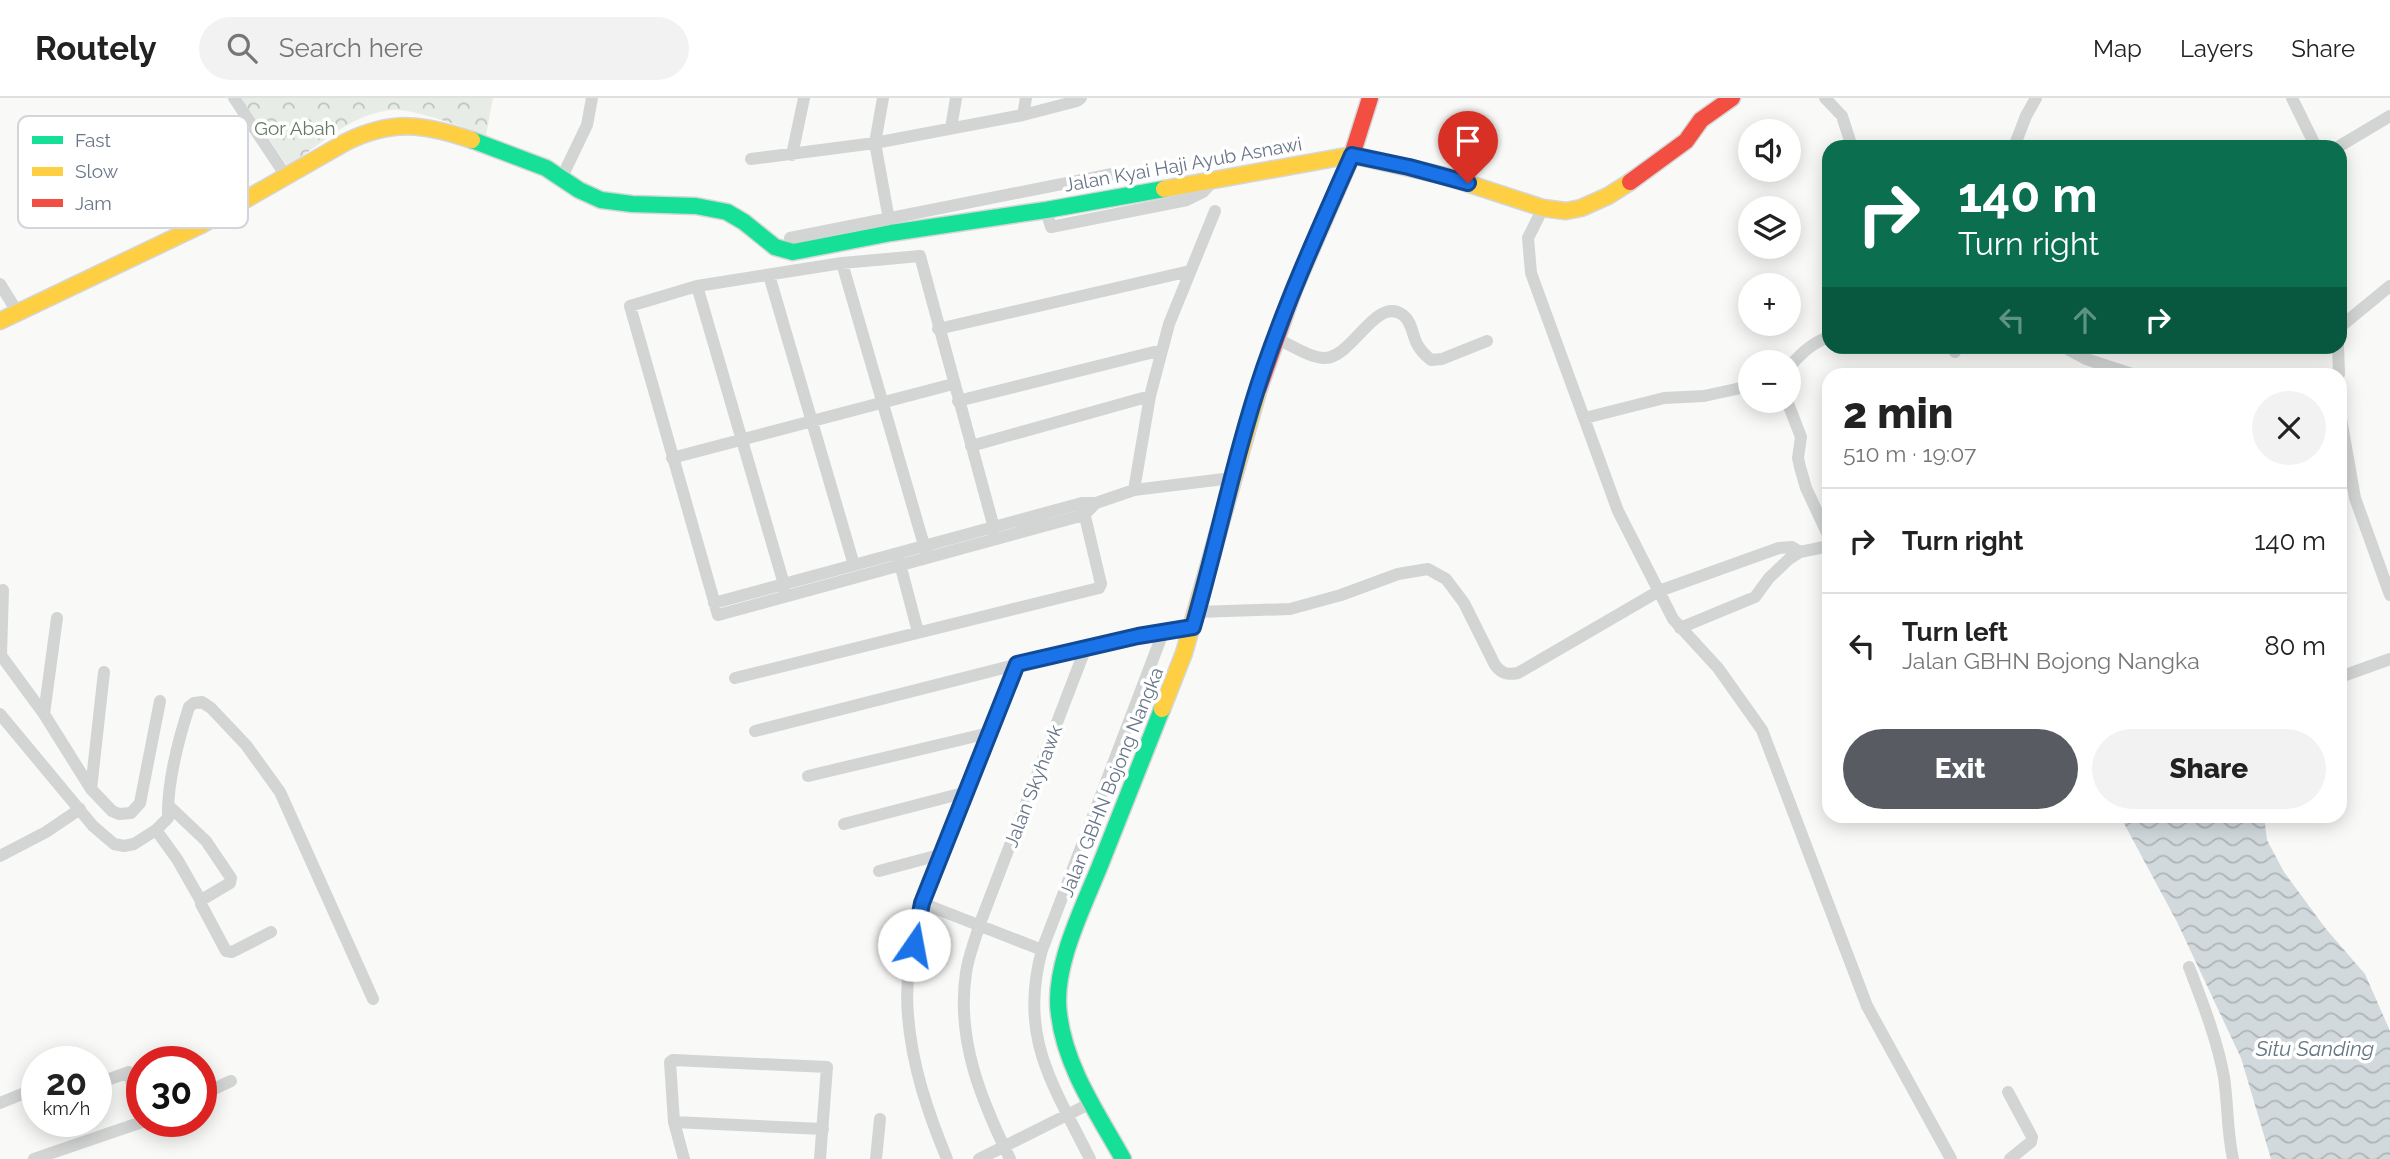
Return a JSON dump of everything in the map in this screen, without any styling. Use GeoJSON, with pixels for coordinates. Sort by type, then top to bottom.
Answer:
{"type":"FeatureCollection","features":[{"type":"Feature","properties":{"kind":"street"},"geometry":{"type":"LineString","coordinates":[[234,98],[246,116]]}},
{"type":"Feature","properties":{"kind":"street"},"geometry":{"type":"LineString","coordinates":[[248,198],[363,134],[378,128],[408,125],[428,127],[524,159],[562,177],[587,125],[592,98]]}},
{"type":"Feature","properties":{"kind":"street"},"geometry":{"type":"LineString","coordinates":[[792,155],[804,98]]}},
{"type":"Feature","properties":{"kind":"street"},"geometry":{"type":"LineString","coordinates":[[883,98],[875,143],[890,225]]}},
{"type":"Feature","properties":{"kind":"street"},"geometry":{"type":"LineString","coordinates":[[951,128],[956,98]]}},
{"type":"Feature","properties":{"kind":"street"},"geometry":{"type":"LineString","coordinates":[[1023,115],[1026,98]]}},
{"type":"Feature","properties":{"kind":"street"},"geometry":{"type":"LineString","coordinates":[[751,159],[875,143],[1023,115],[1081,98]]}},
{"type":"Feature","properties":{"kind":"street","name":"Jalan GBHN Bojong Nangka"},"geometry":{"type":"LineString","coordinates":[[1123,1159],[1073,1063],[1062,1034],[1058,1012],[1063,971],[1076,927],[1195,619],[1231,478],[1275,338],[1352,155],[1370,98]]}},
{"type":"Feature","properties":{"kind":"street","name":"Jalan Kyai Haji Ayub Asnawi"},"geometry":{"type":"LineString","coordinates":[[562,177],[606,200],[678,204],[723,211],[741,218],[782,252],[793,252],[890,225],[1046,211],[1352,155],[1445,176],[1557,211],[1574,209],[1608,196],[1686,141],[1701,120],[1732,98]]}},
{"type":"Feature","properties":{"kind":"street"},"geometry":{"type":"LineString","coordinates":[[1825,98],[1842,116],[1850,140]]}},
{"type":"Feature","properties":{"kind":"street"},"geometry":{"type":"LineString","coordinates":[[2017,140],[2036,98]]}},
{"type":"Feature","properties":{"kind":"street"},"geometry":{"type":"LineString","coordinates":[[2292,98],[2313,140]]}},
{"type":"Feature","properties":{"kind":"street"},"geometry":{"type":"LineString","coordinates":[[2347,142],[2390,116]]}},
{"type":"Feature","properties":{"kind":"street"},"geometry":{"type":"LineString","coordinates":[[248,119],[286,176]]}},
{"type":"Feature","properties":{"kind":"street"},"geometry":{"type":"LineString","coordinates":[[790,238],[890,225],[1106,175],[1104,200]]}},
{"type":"Feature","properties":{"kind":"street"},"geometry":{"type":"LineString","coordinates":[[1046,211],[1051,227],[1186,200],[1203,192],[1213,181]]}},
{"type":"Feature","properties":{"kind":"street"},"geometry":{"type":"LineString","coordinates":[[1543,208],[1528,238],[1531,273],[1619,511],[1680,628],[1718,668],[1762,730],[1867,1006],[1951,1159]]}},
{"type":"Feature","properties":{"kind":"street"},"geometry":{"type":"LineString","coordinates":[[1134,490],[1150,396],[1169,324],[1215,211]]}},
{"type":"Feature","properties":{"kind":"street"},"geometry":{"type":"LineString","coordinates":[[0,321],[111,271],[195,228]]}},
{"type":"Feature","properties":{"kind":"street"},"geometry":{"type":"LineString","coordinates":[[995,533],[920,256],[842,263],[697,286],[631,305],[629,308],[714,603],[785,590],[926,552],[1083,509],[1134,490],[1231,478]]}},
{"type":"Feature","properties":{"kind":"street"},"geometry":{"type":"LineString","coordinates":[[842,263],[926,552]]}},
{"type":"Feature","properties":{"kind":"street"},"geometry":{"type":"LineString","coordinates":[[938,329],[1190,271]]}},
{"type":"Feature","properties":{"kind":"street"},"geometry":{"type":"LineString","coordinates":[[769,275],[854,565]]}},
{"type":"Feature","properties":{"kind":"street"},"geometry":{"type":"LineString","coordinates":[[0,285],[18,313]]}},
{"type":"Feature","properties":{"kind":"street"},"geometry":{"type":"LineString","coordinates":[[697,286],[785,590]]}},
{"type":"Feature","properties":{"kind":"street"},"geometry":{"type":"LineString","coordinates":[[2347,321],[2390,286]]}},
{"type":"Feature","properties":{"kind":"street"},"geometry":{"type":"LineString","coordinates":[[1275,338],[1315,356],[1327,358],[1340,354],[1373,320],[1391,310],[1402,314],[1410,322],[1417,344],[1431,360],[1441,359],[1487,341]]}},
{"type":"Feature","properties":{"kind":"street"},"geometry":{"type":"LineString","coordinates":[[1801,353],[1822,339]]}},
{"type":"Feature","properties":{"kind":"street"},"geometry":{"type":"LineString","coordinates":[[958,401],[1162,350]]}},
{"type":"Feature","properties":{"kind":"street"},"geometry":{"type":"LineString","coordinates":[[2077,354],[2114,368]]}},
{"type":"Feature","properties":{"kind":"street"},"geometry":{"type":"LineString","coordinates":[[672,458],[953,384]]}},
{"type":"Feature","properties":{"kind":"street"},"geometry":{"type":"LineString","coordinates":[[1585,418],[1664,398],[1704,396],[1738,389]]}},
{"type":"Feature","properties":{"kind":"street"},"geometry":{"type":"LineString","coordinates":[[971,446],[1150,396]]}},
{"type":"Feature","properties":{"kind":"street"},"geometry":{"type":"LineString","coordinates":[[1792,413],[1801,437],[1798,458],[1800,467],[1806,488],[1822,522]]}},
{"type":"Feature","properties":{"kind":"street"},"geometry":{"type":"LineString","coordinates":[[2347,452],[2355,498],[2390,595]]}},
{"type":"Feature","properties":{"kind":"street"},"geometry":{"type":"LineString","coordinates":[[735,678],[1099,588],[1101,584],[1083,509]]}},
{"type":"Feature","properties":{"kind":"street"},"geometry":{"type":"LineString","coordinates":[[755,731],[1017,664],[1164,630],[1195,619],[1290,609],[1341,595],[1398,574],[1428,569],[1446,579],[1464,603],[1495,665],[1500,672],[1508,675],[1518,673],[1659,591],[1779,548],[1792,547],[1800,552]]}},
{"type":"Feature","properties":{"kind":"street"},"geometry":{"type":"LineString","coordinates":[[1680,628],[1755,597],[1780,566],[1800,552],[1822,547]]}},
{"type":"Feature","properties":{"kind":"street"},"geometry":{"type":"LineString","coordinates":[[785,590],[854,565],[899,559]]}},
{"type":"Feature","properties":{"kind":"street"},"geometry":{"type":"LineString","coordinates":[[899,559],[918,632]]}},
{"type":"Feature","properties":{"kind":"street"},"geometry":{"type":"LineString","coordinates":[[3,590],[0,654],[44,714],[91,789],[112,811],[119,814],[126,815],[140,803],[160,701]]}},
{"type":"Feature","properties":{"kind":"street"},"geometry":{"type":"LineString","coordinates":[[44,714],[57,618]]}},
{"type":"Feature","properties":{"kind":"street"},"geometry":{"type":"LineString","coordinates":[[1090,1159],[1047,1073],[1037,1040],[1034,989],[1042,950],[1164,630]]}},
{"type":"Feature","properties":{"kind":"street","name":"Jalan Skyhawk"},"geometry":{"type":"LineString","coordinates":[[1010,1159],[975,1079],[965,1037],[963,1003],[966,970],[979,926],[1086,647]]}},
{"type":"Feature","properties":{"kind":"street"},"geometry":{"type":"LineString","coordinates":[[2347,674],[2390,659]]}},
{"type":"Feature","properties":{"kind":"street"},"geometry":{"type":"LineString","coordinates":[[947,1159],[921,1090],[915,1063],[908,1015],[909,965],[922,903],[1017,664]]}},
{"type":"Feature","properties":{"kind":"street"},"geometry":{"type":"LineString","coordinates":[[91,789],[104,671]]}},
{"type":"Feature","properties":{"kind":"street"},"geometry":{"type":"LineString","coordinates":[[0,714],[93,827],[114,844],[124,846],[134,844],[156,830],[168,818],[183,724],[189,706],[194,702],[202,702],[211,708],[246,744],[280,792],[373,999]]}},
{"type":"Feature","properties":{"kind":"street"},"geometry":{"type":"LineString","coordinates":[[808,776],[989,733]]}},
{"type":"Feature","properties":{"kind":"street"},"geometry":{"type":"LineString","coordinates":[[845,824],[967,792]]}},
{"type":"Feature","properties":{"kind":"street"},"geometry":{"type":"LineString","coordinates":[[168,805],[206,841],[231,878],[230,883],[201,901]]}},
{"type":"Feature","properties":{"kind":"street"},"geometry":{"type":"LineString","coordinates":[[0,856],[46,832],[80,809]]}},
{"type":"Feature","properties":{"kind":"street"},"geometry":{"type":"LineString","coordinates":[[156,830],[177,859],[229,953],[271,932]]}},
{"type":"Feature","properties":{"kind":"street"},"geometry":{"type":"LineString","coordinates":[[879,871],[943,853]]}},
{"type":"Feature","properties":{"kind":"street"},"geometry":{"type":"LineString","coordinates":[[922,903],[1042,950]]}},
{"type":"Feature","properties":{"kind":"street"},"geometry":{"type":"LineString","coordinates":[[2189,967],[2211,1024],[2218,1052],[2227,1099],[2233,1159]]}},
{"type":"Feature","properties":{"kind":"street"},"geometry":{"type":"LineString","coordinates":[[684,1159],[674,1122],[670,1062],[673,1060],[825,1066],[829,1069],[820,1159]]}},
{"type":"Feature","properties":{"kind":"street"},"geometry":{"type":"LineString","coordinates":[[217,1088],[231,1081]]}},
{"type":"Feature","properties":{"kind":"street"},"geometry":{"type":"LineString","coordinates":[[2008,1092],[2032,1137],[2031,1142],[2010,1159]]}},
{"type":"Feature","properties":{"kind":"street"},"geometry":{"type":"LineString","coordinates":[[0,1103],[21,1094]]}},
{"type":"Feature","properties":{"kind":"street"},"geometry":{"type":"LineString","coordinates":[[979,1159],[1093,1102]]}},
{"type":"Feature","properties":{"kind":"street"},"geometry":{"type":"LineString","coordinates":[[876,1159],[880,1119]]}},
{"type":"Feature","properties":{"kind":"street"},"geometry":{"type":"LineString","coordinates":[[674,1122],[823,1129]]}},
{"type":"Feature","properties":{"kind":"street"},"geometry":{"type":"LineString","coordinates":[[34,1159],[126,1127]]}},
{"type":"Feature","properties":{"kind":"green space","name":"Gor Abah"},"geometry":{"type":"Polygon","coordinates":[[[241,98],[493,98],[486,135],[425,115],[392,110],[363,117],[350,124],[288,167],[241,98]]]}},
{"type":"Feature","properties":{"kind":"water","name":"Situ Sanding"},"geometry":{"type":"Polygon","coordinates":[[[2124,823],[2265,823],[2267,840],[2284,872],[2326,929],[2365,974],[2390,1031],[2390,1159],[2271,1159],[2241,1058],[2177,922],[2124,823]]]}},
{"type":"Feature","properties":{"kind":"traffic: fast"},"geometry":{"type":"LineString","coordinates":[[472,140],[546,168],[579,190],[601,200],[696,206],[727,212],[775,247],[793,252],[891,233],[1164,189]]}},
{"type":"Feature","properties":{"kind":"traffic: fast"},"geometry":{"type":"LineString","coordinates":[[1123,1159],[1075,1071],[1062,1034],[1058,996],[1060,977],[1071,937],[1162,709]]}},
{"type":"Feature","properties":{"kind":"traffic: slow"},"geometry":{"type":"LineString","coordinates":[[248,198],[346,142],[379,130],[409,126],[439,130],[472,140]]}},
{"type":"Feature","properties":{"kind":"traffic: slow"},"geometry":{"type":"LineString","coordinates":[[1164,189],[1352,155],[1445,176],[1543,208],[1566,211],[1581,208],[1608,196],[1630,182]]}},
{"type":"Feature","properties":{"kind":"traffic: slow"},"geometry":{"type":"LineString","coordinates":[[0,321],[195,228]]}},
{"type":"Feature","properties":{"kind":"traffic: slow"},"geometry":{"type":"LineString","coordinates":[[1162,709],[1184,653],[1259,388]]}},
{"type":"Feature","properties":{"kind":"traffic: jam"},"geometry":{"type":"LineString","coordinates":[[1259,388],[1294,289],[1352,155],[1370,98]]}},
{"type":"Feature","properties":{"kind":"traffic: jam"},"geometry":{"type":"LineString","coordinates":[[1630,182],[1686,141],[1701,120],[1732,98]]}},
{"type":"Feature","properties":{"kind":"route"},"geometry":{"type":"LineString","coordinates":[[914,945],[922,903],[1017,664],[1164,630],[1193,627],[1231,478],[1264,369],[1294,289],[1352,155],[1468,183]]}}]}
